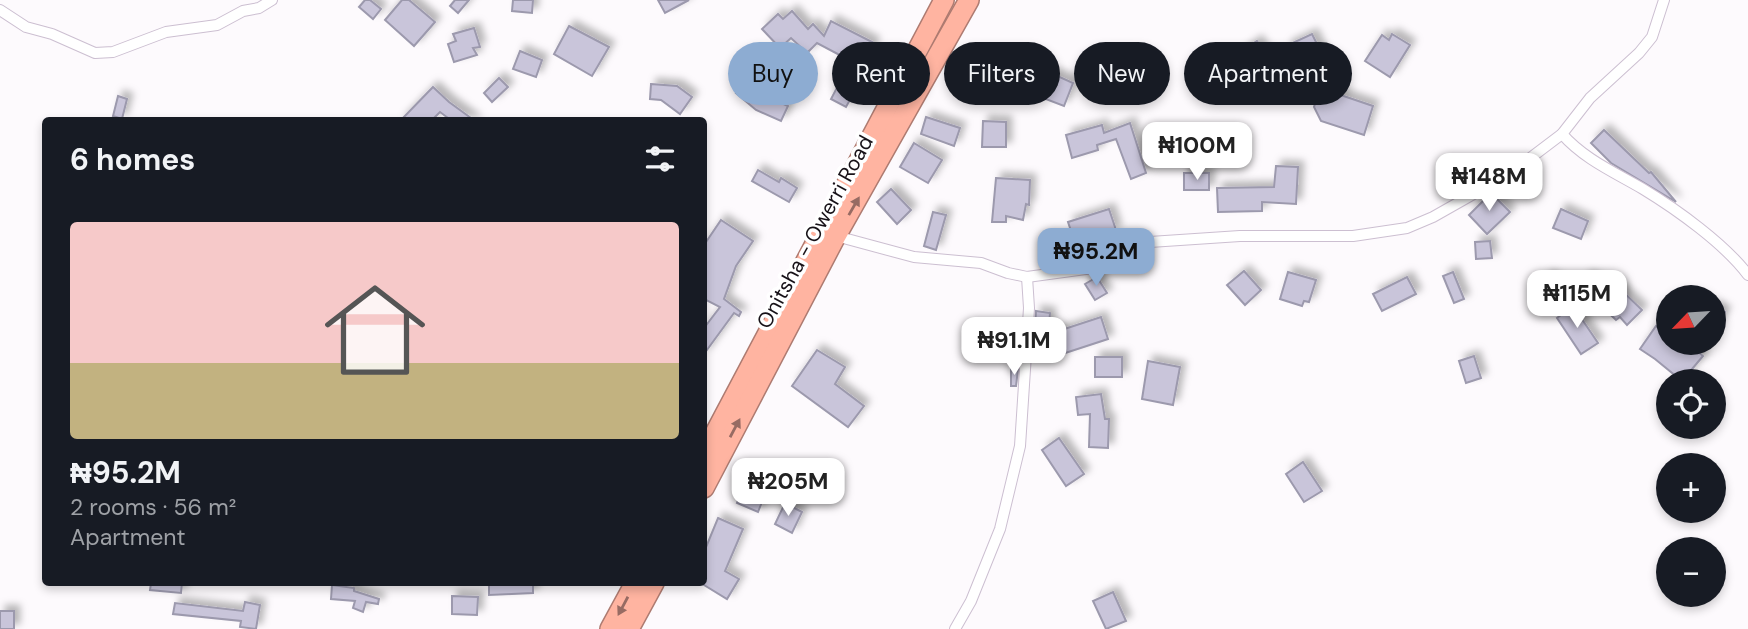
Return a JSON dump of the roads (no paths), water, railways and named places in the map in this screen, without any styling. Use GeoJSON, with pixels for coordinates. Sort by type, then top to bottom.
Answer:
{"type":"FeatureCollection","features":[{"type":"Feature","properties":{"kind":"highway","name":"Onitsha - Owerri Road"},"geometry":{"type":"LineString","coordinates":[[707,448],[944,0]]}},
{"type":"Feature","properties":{"kind":"highway","name":"Onitsha - Owerri Road"},"geometry":{"type":"LineString","coordinates":[[707,482],[836,236],[969,0]]}},
{"type":"Feature","properties":{"kind":"highway"},"geometry":{"type":"LineString","coordinates":[[610,629],[633,586]]}},
{"type":"Feature","properties":{"kind":"highway"},"geometry":{"type":"LineString","coordinates":[[629,629],[652,586]]}},
{"type":"Feature","properties":{"kind":"street"},"geometry":{"type":"LineString","coordinates":[[0,10],[26,27],[52,34],[95,53],[113,52],[166,32],[217,24],[243,11],[259,8],[272,0]]}},
{"type":"Feature","properties":{"kind":"street"},"geometry":{"type":"LineString","coordinates":[[836,236],[914,257],[981,263],[1027,277],[1093,268],[1150,242],[1240,236],[1353,236],[1407,228],[1433,217],[1493,183],[1562,134],[1590,98],[1639,53],[1652,37],[1664,0]]}},
{"type":"Feature","properties":{"kind":"street"},"geometry":{"type":"LineString","coordinates":[[1562,134],[1574,147],[1645,190],[1703,231],[1748,275]]}},
{"type":"Feature","properties":{"kind":"street"},"geometry":{"type":"LineString","coordinates":[[955,629],[971,601],[1000,529],[1020,446],[1029,309],[1027,277]]}}]}
